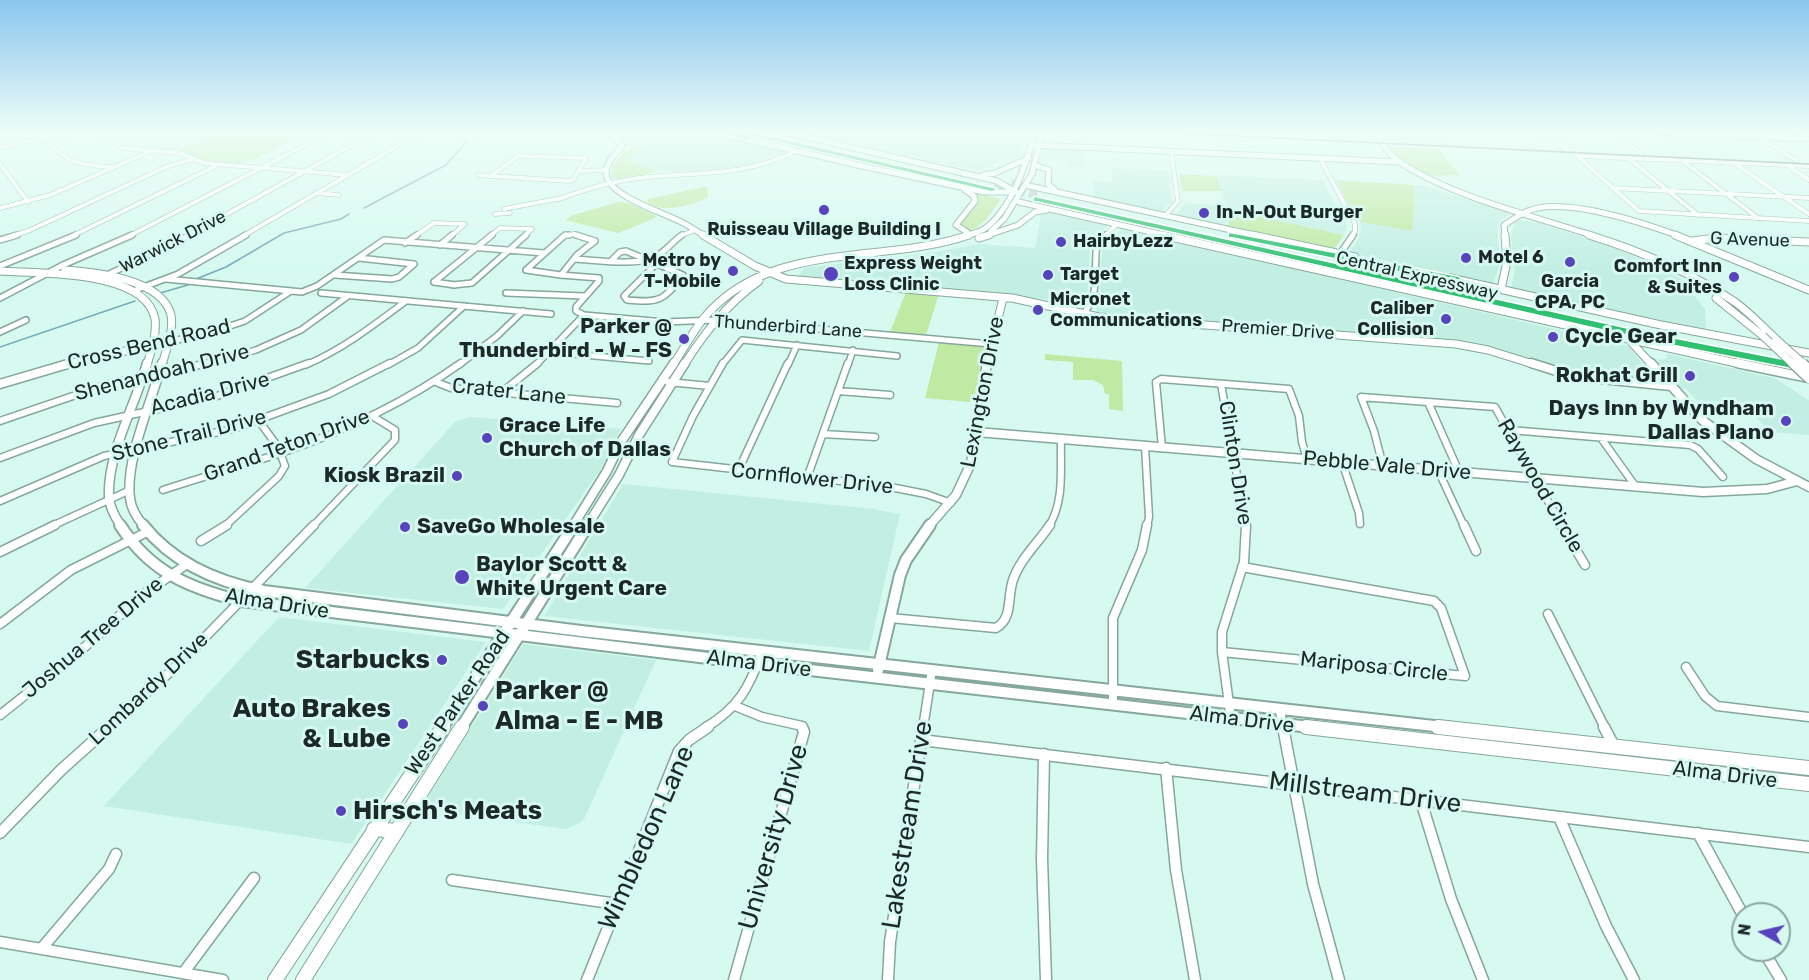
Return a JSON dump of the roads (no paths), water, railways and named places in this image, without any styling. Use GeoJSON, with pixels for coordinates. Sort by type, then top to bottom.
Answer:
{"type":"FeatureCollection","features":[{"type":"Feature","properties":{"kind":"highway"},"geometry":{"type":"LineString","coordinates":[[939,178],[993,189]]}},
{"type":"Feature","properties":{"kind":"highway","name":"Central Expressway"},"geometry":{"type":"LineString","coordinates":[[949,178],[993,189]]}},
{"type":"Feature","properties":{"kind":"highway","name":"Central Expressway"},"geometry":{"type":"LineString","coordinates":[[1037,195],[1666,340],[1809,369]]}},
{"type":"Feature","properties":{"kind":"highway"},"geometry":{"type":"LineString","coordinates":[[1189,231],[1458,280]]}},
{"type":"Feature","properties":{"kind":"highway"},"geometry":{"type":"LineString","coordinates":[[1189,231],[1253,252],[1474,306]]}},
{"type":"Feature","properties":{"kind":"highway","name":"Central Expressway"},"geometry":{"type":"LineString","coordinates":[[1189,231],[1653,332],[1809,362]]}},
{"type":"Feature","properties":{"kind":"main road"},"geometry":{"type":"LineString","coordinates":[[608,178],[610,184]]}},
{"type":"Feature","properties":{"kind":"main road"},"geometry":{"type":"LineString","coordinates":[[914,178],[1002,198]]}},
{"type":"Feature","properties":{"kind":"main road"},"geometry":{"type":"LineString","coordinates":[[931,178],[1225,229]]}},
{"type":"Feature","properties":{"kind":"main road"},"geometry":{"type":"LineString","coordinates":[[981,178],[1004,183],[1017,193],[1209,245]]}},
{"type":"Feature","properties":{"kind":"main road","name":"Central Expressway"},"geometry":{"type":"LineString","coordinates":[[982,178],[1056,210],[1116,225],[1659,348],[1809,379]]}},
{"type":"Feature","properties":{"kind":"main road","name":"West Parker Road"},"geometry":{"type":"LineString","coordinates":[[916,250],[968,236],[992,223],[1017,193],[1022,178]]}},
{"type":"Feature","properties":{"kind":"main road","name":"West Parker Road"},"geometry":{"type":"LineString","coordinates":[[275,980],[511,623],[597,488],[627,433],[701,322],[733,295],[769,273],[800,263],[948,247],[978,238],[999,225],[1026,178]]}},
{"type":"Feature","properties":{"kind":"main road"},"geometry":{"type":"LineString","coordinates":[[1048,178],[1048,184],[1062,193]]}},
{"type":"Feature","properties":{"kind":"main road"},"geometry":{"type":"LineString","coordinates":[[1419,178],[1622,247],[1686,273],[1736,303],[1809,369]]}},
{"type":"Feature","properties":{"kind":"main road"},"geometry":{"type":"LineString","coordinates":[[1426,178],[1459,193]]}},
{"type":"Feature","properties":{"kind":"main road"},"geometry":{"type":"LineString","coordinates":[[993,189],[1003,190],[1004,183]]}},
{"type":"Feature","properties":{"kind":"main road","name":"Premier Drive"},"geometry":{"type":"LineString","coordinates":[[610,184],[628,198],[693,229],[769,273],[790,280],[1002,298],[1044,304],[1083,314],[1270,331],[1446,342],[1488,350],[1579,377],[1671,386]]}},
{"type":"Feature","properties":{"kind":"main road","name":"Central Expressway"},"geometry":{"type":"LineString","coordinates":[[1029,186],[1661,325],[1809,353]]}},
{"type":"Feature","properties":{"kind":"main road"},"geometry":{"type":"LineString","coordinates":[[963,189],[974,196],[975,201],[957,225],[967,232],[968,236]]}},
{"type":"Feature","properties":{"kind":"main road"},"geometry":{"type":"LineString","coordinates":[[1501,290],[1507,262],[1504,225],[1523,214],[1547,207],[1585,208],[1635,221],[1692,241],[1809,290]]}},
{"type":"Feature","properties":{"kind":"main road"},"geometry":{"type":"LineString","coordinates":[[978,238],[1018,225],[1037,212],[1056,210]]}},
{"type":"Feature","properties":{"kind":"main road","name":"G Avenue"},"geometry":{"type":"LineString","coordinates":[[1692,241],[1716,238],[1809,242]]}},
{"type":"Feature","properties":{"kind":"main road"},"geometry":{"type":"LineString","coordinates":[[1622,247],[1678,274],[1723,302],[1809,379]]}},
{"type":"Feature","properties":{"kind":"main road"},"geometry":{"type":"LineString","coordinates":[[0,266],[108,275],[143,288],[160,300],[169,310],[171,321],[168,342],[150,410],[136,449],[128,491]]}},
{"type":"Feature","properties":{"kind":"main road"},"geometry":{"type":"LineString","coordinates":[[0,271],[94,280],[133,291],[150,306],[155,327],[145,377],[119,452],[109,499]]}},
{"type":"Feature","properties":{"kind":"main road"},"geometry":{"type":"LineString","coordinates":[[1678,274],[1686,273]]}},
{"type":"Feature","properties":{"kind":"main road","name":"West Parker Road"},"geometry":{"type":"LineString","coordinates":[[303,980],[610,490],[639,435],[704,333],[733,295]]}},
{"type":"Feature","properties":{"kind":"main road","name":"Lexington Drive"},"geometry":{"type":"LineString","coordinates":[[877,678],[900,575],[912,547],[951,502],[966,479],[977,432],[991,344],[1002,298]]}},
{"type":"Feature","properties":{"kind":"main road"},"geometry":{"type":"LineString","coordinates":[[1628,341],[1638,346],[1695,414],[1756,459],[1809,487]]}},
{"type":"Feature","properties":{"kind":"main road","name":"Cross Bend Road"},"geometry":{"type":"LineString","coordinates":[[0,384],[56,366],[168,342]]}},
{"type":"Feature","properties":{"kind":"main road"},"geometry":{"type":"LineString","coordinates":[[1647,359],[1648,348],[1659,348]]}},
{"type":"Feature","properties":{"kind":"main road","name":"Pebble Vale Drive"},"geometry":{"type":"LineString","coordinates":[[977,432],[1636,487],[1732,492],[1775,488],[1797,481]]}},
{"type":"Feature","properties":{"kind":"main road"},"geometry":{"type":"LineString","coordinates":[[627,433],[639,435]]}},
{"type":"Feature","properties":{"kind":"main road"},"geometry":{"type":"LineString","coordinates":[[597,488],[610,490]]}},
{"type":"Feature","properties":{"kind":"main road","name":"Alma Drive"},"geometry":{"type":"LineString","coordinates":[[128,491],[133,511],[147,532],[174,556],[213,577],[252,589],[511,623],[762,652],[1809,768]]}},
{"type":"Feature","properties":{"kind":"main road","name":"Alma Drive"},"geometry":{"type":"LineString","coordinates":[[109,499],[116,517],[130,540],[169,575],[194,587],[241,601],[517,636],[1809,784]]}},
{"type":"Feature","properties":{"kind":"main road"},"geometry":{"type":"LineString","coordinates":[[565,539],[578,541]]}},
{"type":"Feature","properties":{"kind":"main road"},"geometry":{"type":"LineString","coordinates":[[368,617],[378,604]]}},
{"type":"Feature","properties":{"kind":"main road"},"geometry":{"type":"LineString","coordinates":[[632,649],[638,637]]}},
{"type":"Feature","properties":{"kind":"main road"},"geometry":{"type":"LineString","coordinates":[[439,732],[456,734]]}},
{"type":"Feature","properties":{"kind":"main road"},"geometry":{"type":"LineString","coordinates":[[374,829],[397,831]]}},
{"type":"Feature","properties":{"kind":"street"},"geometry":{"type":"LineString","coordinates":[[10,178],[28,202]]}},
{"type":"Feature","properties":{"kind":"street"},"geometry":{"type":"LineString","coordinates":[[0,208],[28,202],[88,178]]}},
{"type":"Feature","properties":{"kind":"street"},"geometry":{"type":"LineString","coordinates":[[0,240],[28,231],[143,178]]}},
{"type":"Feature","properties":{"kind":"street"},"geometry":{"type":"LineString","coordinates":[[0,266],[75,235],[193,178]]}},
{"type":"Feature","properties":{"kind":"street"},"geometry":{"type":"LineString","coordinates":[[0,298],[55,269],[114,244],[241,178]]}},
{"type":"Feature","properties":{"kind":"street","name":"Warwick Drive"},"geometry":{"type":"LineString","coordinates":[[94,280],[156,254],[293,178]]}},
{"type":"Feature","properties":{"kind":"street"},"geometry":{"type":"LineString","coordinates":[[133,291],[166,279],[343,178]]}},
{"type":"Feature","properties":{"kind":"street"},"geometry":{"type":"LineString","coordinates":[[518,178],[569,181],[576,178]]}},
{"type":"Feature","properties":{"kind":"street"},"geometry":{"type":"LineString","coordinates":[[523,207],[509,213],[495,214],[502,210],[559,199],[587,189],[646,178]]}},
{"type":"Feature","properties":{"kind":"street"},"geometry":{"type":"LineString","coordinates":[[1166,216],[1178,200],[1175,178]]}},
{"type":"Feature","properties":{"kind":"street"},"geometry":{"type":"LineString","coordinates":[[1331,178],[1355,224],[1355,231],[1340,254]]}},
{"type":"Feature","properties":{"kind":"street"},"geometry":{"type":"LineString","coordinates":[[1601,178],[1639,211],[1809,221]]}},
{"type":"Feature","properties":{"kind":"street"},"geometry":{"type":"LineString","coordinates":[[1653,178],[1698,215]]}},
{"type":"Feature","properties":{"kind":"street"},"geometry":{"type":"LineString","coordinates":[[1704,178],[1758,218]]}},
{"type":"Feature","properties":{"kind":"street"},"geometry":{"type":"LineString","coordinates":[[1756,178],[1809,214]]}},
{"type":"Feature","properties":{"kind":"street"},"geometry":{"type":"LineString","coordinates":[[1612,188],[1809,198]]}},
{"type":"Feature","properties":{"kind":"street"},"geometry":{"type":"LineString","coordinates":[[316,194],[339,195]]}},
{"type":"Feature","properties":{"kind":"street"},"geometry":{"type":"LineString","coordinates":[[404,243],[438,222],[465,224],[438,246]]}},
{"type":"Feature","properties":{"kind":"street"},"geometry":{"type":"LineString","coordinates":[[1083,314],[1090,308],[1094,296],[1097,244],[1116,225]]}},
{"type":"Feature","properties":{"kind":"street"},"geometry":{"type":"LineString","coordinates":[[500,228],[532,229],[472,283],[453,285],[434,282],[473,249],[500,228]]}},
{"type":"Feature","properties":{"kind":"street"},"geometry":{"type":"LineString","coordinates":[[576,257],[630,260],[656,257],[667,245],[693,229]]}},
{"type":"Feature","properties":{"kind":"street"},"geometry":{"type":"LineString","coordinates":[[501,393],[551,352],[585,315],[576,309],[599,278],[561,275],[527,272],[543,254],[566,235],[574,234],[594,240],[561,275]]}},
{"type":"Feature","properties":{"kind":"street"},"geometry":{"type":"LineString","coordinates":[[166,279],[302,291],[317,286],[335,275],[382,242],[543,254]]}},
{"type":"Feature","properties":{"kind":"street"},"geometry":{"type":"LineString","coordinates":[[612,260],[623,251],[646,258],[683,275],[662,301],[627,300],[624,296],[656,264]]}},
{"type":"Feature","properties":{"kind":"street"},"geometry":{"type":"LineString","coordinates":[[335,275],[392,279],[414,266],[412,263],[359,258]]}},
{"type":"Feature","properties":{"kind":"street","name":"Cross Bend Road"},"geometry":{"type":"LineString","coordinates":[[168,342],[222,330],[245,321],[291,291]]}},
{"type":"Feature","properties":{"kind":"street"},"geometry":{"type":"LineString","coordinates":[[321,293],[551,314]]}},
{"type":"Feature","properties":{"kind":"street"},"geometry":{"type":"LineString","coordinates":[[506,293],[584,296]]}},
{"type":"Feature","properties":{"kind":"street","name":"Shenandoah Drive"},"geometry":{"type":"LineString","coordinates":[[0,421],[82,392],[220,362],[273,344],[308,326],[348,296]]}},
{"type":"Feature","properties":{"kind":"street","name":"Acadia Drive"},"geometry":{"type":"LineString","coordinates":[[0,458],[85,426],[132,413],[238,390],[308,364],[360,336],[406,301]]}},
{"type":"Feature","properties":{"kind":"street","name":"Stone Trail Drive"},"geometry":{"type":"LineString","coordinates":[[0,501],[87,462],[119,452],[202,436],[259,421],[330,394],[418,348],[464,306]]}},
{"type":"Feature","properties":{"kind":"street","name":"Grand Teton Drive"},"geometry":{"type":"LineString","coordinates":[[163,490],[281,453],[372,416],[436,382],[476,355],[523,311]]}},
{"type":"Feature","properties":{"kind":"street","name":"Thunderbird Lane"},"geometry":{"type":"LineString","coordinates":[[585,315],[665,322],[716,320],[991,344]]}},
{"type":"Feature","properties":{"kind":"street"},"geometry":{"type":"LineString","coordinates":[[0,332],[26,320]]}},
{"type":"Feature","properties":{"kind":"street"},"geometry":{"type":"LineString","coordinates":[[661,382],[710,386],[732,350],[742,340],[897,356]]}},
{"type":"Feature","properties":{"kind":"street"},"geometry":{"type":"LineString","coordinates":[[738,471],[797,345]]}},
{"type":"Feature","properties":{"kind":"street"},"geometry":{"type":"LineString","coordinates":[[807,478],[853,350]]}},
{"type":"Feature","properties":{"kind":"street"},"geometry":{"type":"LineString","coordinates":[[551,352],[649,361]]}},
{"type":"Feature","properties":{"kind":"street"},"geometry":{"type":"LineString","coordinates":[[1162,448],[1157,380],[1289,389],[1299,416],[1302,442],[1307,459]]}},
{"type":"Feature","properties":{"kind":"street","name":"Crater Lane"},"geometry":{"type":"LineString","coordinates":[[436,382],[451,388],[617,403]]}},
{"type":"Feature","properties":{"kind":"street","name":"Clinton Drive"},"geometry":{"type":"LineString","coordinates":[[1221,384],[1247,531],[1242,567],[1222,632],[1222,652],[1231,719]]}},
{"type":"Feature","properties":{"kind":"street","name":"Cornflower Drive"},"geometry":{"type":"LineString","coordinates":[[710,386],[680,441],[672,462],[905,489],[951,502]]}},
{"type":"Feature","properties":{"kind":"street"},"geometry":{"type":"LineString","coordinates":[[838,391],[890,395]]}},
{"type":"Feature","properties":{"kind":"street"},"geometry":{"type":"LineString","coordinates":[[1383,466],[1374,431],[1361,397],[1428,402],[1459,472]]}},
{"type":"Feature","properties":{"kind":"street","name":"Raywood Circle"},"geometry":{"type":"LineString","coordinates":[[1428,402],[1495,407],[1585,565]]}},
{"type":"Feature","properties":{"kind":"street","name":"Lombardy Drive"},"geometry":{"type":"LineString","coordinates":[[0,833],[69,763],[172,670],[395,440],[395,430],[372,416]]}},
{"type":"Feature","properties":{"kind":"street"},"geometry":{"type":"LineString","coordinates":[[201,541],[220,531],[279,476],[285,462],[259,421]]}},
{"type":"Feature","properties":{"kind":"street"},"geometry":{"type":"LineString","coordinates":[[1510,430],[1690,445],[1698,449],[1723,477]]}},
{"type":"Feature","properties":{"kind":"street"},"geometry":{"type":"LineString","coordinates":[[823,434],[875,437]]}},
{"type":"Feature","properties":{"kind":"street"},"geometry":{"type":"LineString","coordinates":[[1601,438],[1636,487]]}},
{"type":"Feature","properties":{"kind":"street"},"geometry":{"type":"LineString","coordinates":[[890,618],[996,628],[1006,622],[1009,593],[1014,576],[1038,545],[1056,513],[1059,496],[1061,439]]}},
{"type":"Feature","properties":{"kind":"street"},"geometry":{"type":"LineString","coordinates":[[1113,705],[1113,618],[1142,549],[1148,526],[1145,446]]}},
{"type":"Feature","properties":{"kind":"street"},"geometry":{"type":"LineString","coordinates":[[1342,462],[1359,513],[1360,524]]}},
{"type":"Feature","properties":{"kind":"street"},"geometry":{"type":"LineString","coordinates":[[1438,470],[1476,551]]}},
{"type":"Feature","properties":{"kind":"street"},"geometry":{"type":"LineString","coordinates":[[0,552],[128,491]]}},
{"type":"Feature","properties":{"kind":"street"},"geometry":{"type":"LineString","coordinates":[[0,624],[71,570],[147,532]]}},
{"type":"Feature","properties":{"kind":"street","name":"Joshua Tree Drive"},"geometry":{"type":"LineString","coordinates":[[0,715],[77,654],[141,596],[187,564]]}},
{"type":"Feature","properties":{"kind":"street","name":"Mariposa Circle"},"geometry":{"type":"LineString","coordinates":[[1222,652],[1465,676],[1441,608],[1434,601],[1390,596],[1242,567]]}},
{"type":"Feature","properties":{"kind":"street"},"geometry":{"type":"LineString","coordinates":[[1548,614],[1622,763]]}},
{"type":"Feature","properties":{"kind":"street","name":"Wimbledon Lane"},"geometry":{"type":"LineString","coordinates":[[587,980],[679,751],[694,734],[724,717],[735,706],[751,683],[762,652]]}},
{"type":"Feature","properties":{"kind":"street"},"geometry":{"type":"LineString","coordinates":[[1686,667],[1705,696],[1717,706],[1809,717]]}},
{"type":"Feature","properties":{"kind":"street","name":"Lakestream Drive"},"geometry":{"type":"LineString","coordinates":[[888,980],[890,942],[932,670]]}},
{"type":"Feature","properties":{"kind":"street","name":"University Drive"},"geometry":{"type":"LineString","coordinates":[[734,980],[804,732],[802,726],[762,717],[735,706]]}},
{"type":"Feature","properties":{"kind":"street"},"geometry":{"type":"LineString","coordinates":[[1280,710],[1313,884],[1339,980]]}},
{"type":"Feature","properties":{"kind":"street","name":"Millstream Drive"},"geometry":{"type":"LineString","coordinates":[[921,740],[1809,847]]}},
{"type":"Feature","properties":{"kind":"street"},"geometry":{"type":"LineString","coordinates":[[1044,754],[1042,859],[1046,980]]}},
{"type":"Feature","properties":{"kind":"street"},"geometry":{"type":"LineString","coordinates":[[1166,768],[1176,870],[1195,980]]}},
{"type":"Feature","properties":{"kind":"street"},"geometry":{"type":"LineString","coordinates":[[1421,801],[1451,899],[1483,980]]}},
{"type":"Feature","properties":{"kind":"street"},"geometry":{"type":"LineString","coordinates":[[1559,817],[1606,926],[1634,980]]}},
{"type":"Feature","properties":{"kind":"street"},"geometry":{"type":"LineString","coordinates":[[1698,832],[1736,902]]}},
{"type":"Feature","properties":{"kind":"street"},"geometry":{"type":"LineString","coordinates":[[42,948],[109,869],[116,854]]}},
{"type":"Feature","properties":{"kind":"street"},"geometry":{"type":"LineString","coordinates":[[184,972],[254,878]]}},
{"type":"Feature","properties":{"kind":"street"},"geometry":{"type":"LineString","coordinates":[[452,880],[617,904]]}},
{"type":"Feature","properties":{"kind":"street"},"geometry":{"type":"LineString","coordinates":[[0,942],[223,980]]}},
{"type":"Feature","properties":{"kind":"street"},"geometry":{"type":"LineString","coordinates":[[1770,962],[1781,980]]}},
{"type":"Feature","properties":{"kind":"waterway"},"geometry":{"type":"LineString","coordinates":[[364,208],[422,178]]}},
{"type":"Feature","properties":{"kind":"waterway"},"geometry":{"type":"LineString","coordinates":[[196,279],[226,267],[284,233],[341,219],[349,214]]}},
{"type":"Feature","properties":{"kind":"waterway"},"geometry":{"type":"LineString","coordinates":[[160,293],[188,285]]}},
{"type":"Feature","properties":{"kind":"waterway"},"geometry":{"type":"LineString","coordinates":[[0,347],[135,301]]}},
{"type":"Feature","properties":{"kind":"tunnel"},"geometry":{"type":"LineString","coordinates":[[1012,182],[1029,186]]}},
{"type":"Feature","properties":{"kind":"tunnel"},"geometry":{"type":"LineString","coordinates":[[994,185],[1038,195]]}},
{"type":"Feature","properties":{"kind":"place","name":"Ruisseau Village Building I"},"geometry":{"type":"Point","coordinates":[824,210]}},
{"type":"Feature","properties":{"kind":"place","name":"In-N-Out Burger"},"geometry":{"type":"Point","coordinates":[1204,213]}},
{"type":"Feature","properties":{"kind":"place","name":"HairbyLezz"},"geometry":{"type":"Point","coordinates":[1061,242]}},
{"type":"Feature","properties":{"kind":"place","name":"Motel 6"},"geometry":{"type":"Point","coordinates":[1466,258]}},
{"type":"Feature","properties":{"kind":"place","name":"Garcia CPA, PC"},"geometry":{"type":"Point","coordinates":[1570,262]}},
{"type":"Feature","properties":{"kind":"place","name":"Metro by T-Mobile"},"geometry":{"type":"Point","coordinates":[733,271]}},
{"type":"Feature","properties":{"kind":"place","name":"Express Weight Loss Clinic"},"geometry":{"type":"Point","coordinates":[831,274]}},
{"type":"Feature","properties":{"kind":"place","name":"Target"},"geometry":{"type":"Point","coordinates":[1048,275]}},
{"type":"Feature","properties":{"kind":"place","name":"Comfort Inn & Suites"},"geometry":{"type":"Point","coordinates":[1734,277]}},
{"type":"Feature","properties":{"kind":"place","name":"Micronet Communications"},"geometry":{"type":"Point","coordinates":[1038,310]}},
{"type":"Feature","properties":{"kind":"place","name":"Caliber Collision"},"geometry":{"type":"Point","coordinates":[1446,319]}},
{"type":"Feature","properties":{"kind":"place","name":"Cycle Gear"},"geometry":{"type":"Point","coordinates":[1553,337]}},
{"type":"Feature","properties":{"kind":"place","name":"Parker @ Thunderbird - W - FS"},"geometry":{"type":"Point","coordinates":[684,339]}},
{"type":"Feature","properties":{"kind":"place","name":"Rokhat Grill"},"geometry":{"type":"Point","coordinates":[1690,376]}},
{"type":"Feature","properties":{"kind":"place","name":"Days Inn by Wyndham Dallas Plano"},"geometry":{"type":"Point","coordinates":[1786,421]}},
{"type":"Feature","properties":{"kind":"place","name":"Grace Life Church of Dallas"},"geometry":{"type":"Point","coordinates":[487,438]}},
{"type":"Feature","properties":{"kind":"place","name":"Kiosk Brazil"},"geometry":{"type":"Point","coordinates":[457,476]}},
{"type":"Feature","properties":{"kind":"place","name":"SaveGo Wholesale"},"geometry":{"type":"Point","coordinates":[405,527]}},
{"type":"Feature","properties":{"kind":"place","name":"Baylor Scott & White Urgent Care"},"geometry":{"type":"Point","coordinates":[462,577]}},
{"type":"Feature","properties":{"kind":"place","name":"Starbucks"},"geometry":{"type":"Point","coordinates":[442,660]}},
{"type":"Feature","properties":{"kind":"place","name":"Parker @ Alma - E - MB"},"geometry":{"type":"Point","coordinates":[483,706]}},
{"type":"Feature","properties":{"kind":"place","name":"Auto Brakes & Lube"},"geometry":{"type":"Point","coordinates":[403,724]}},
{"type":"Feature","properties":{"kind":"place","name":"Hirsch's Meats"},"geometry":{"type":"Point","coordinates":[341,811]}}]}
